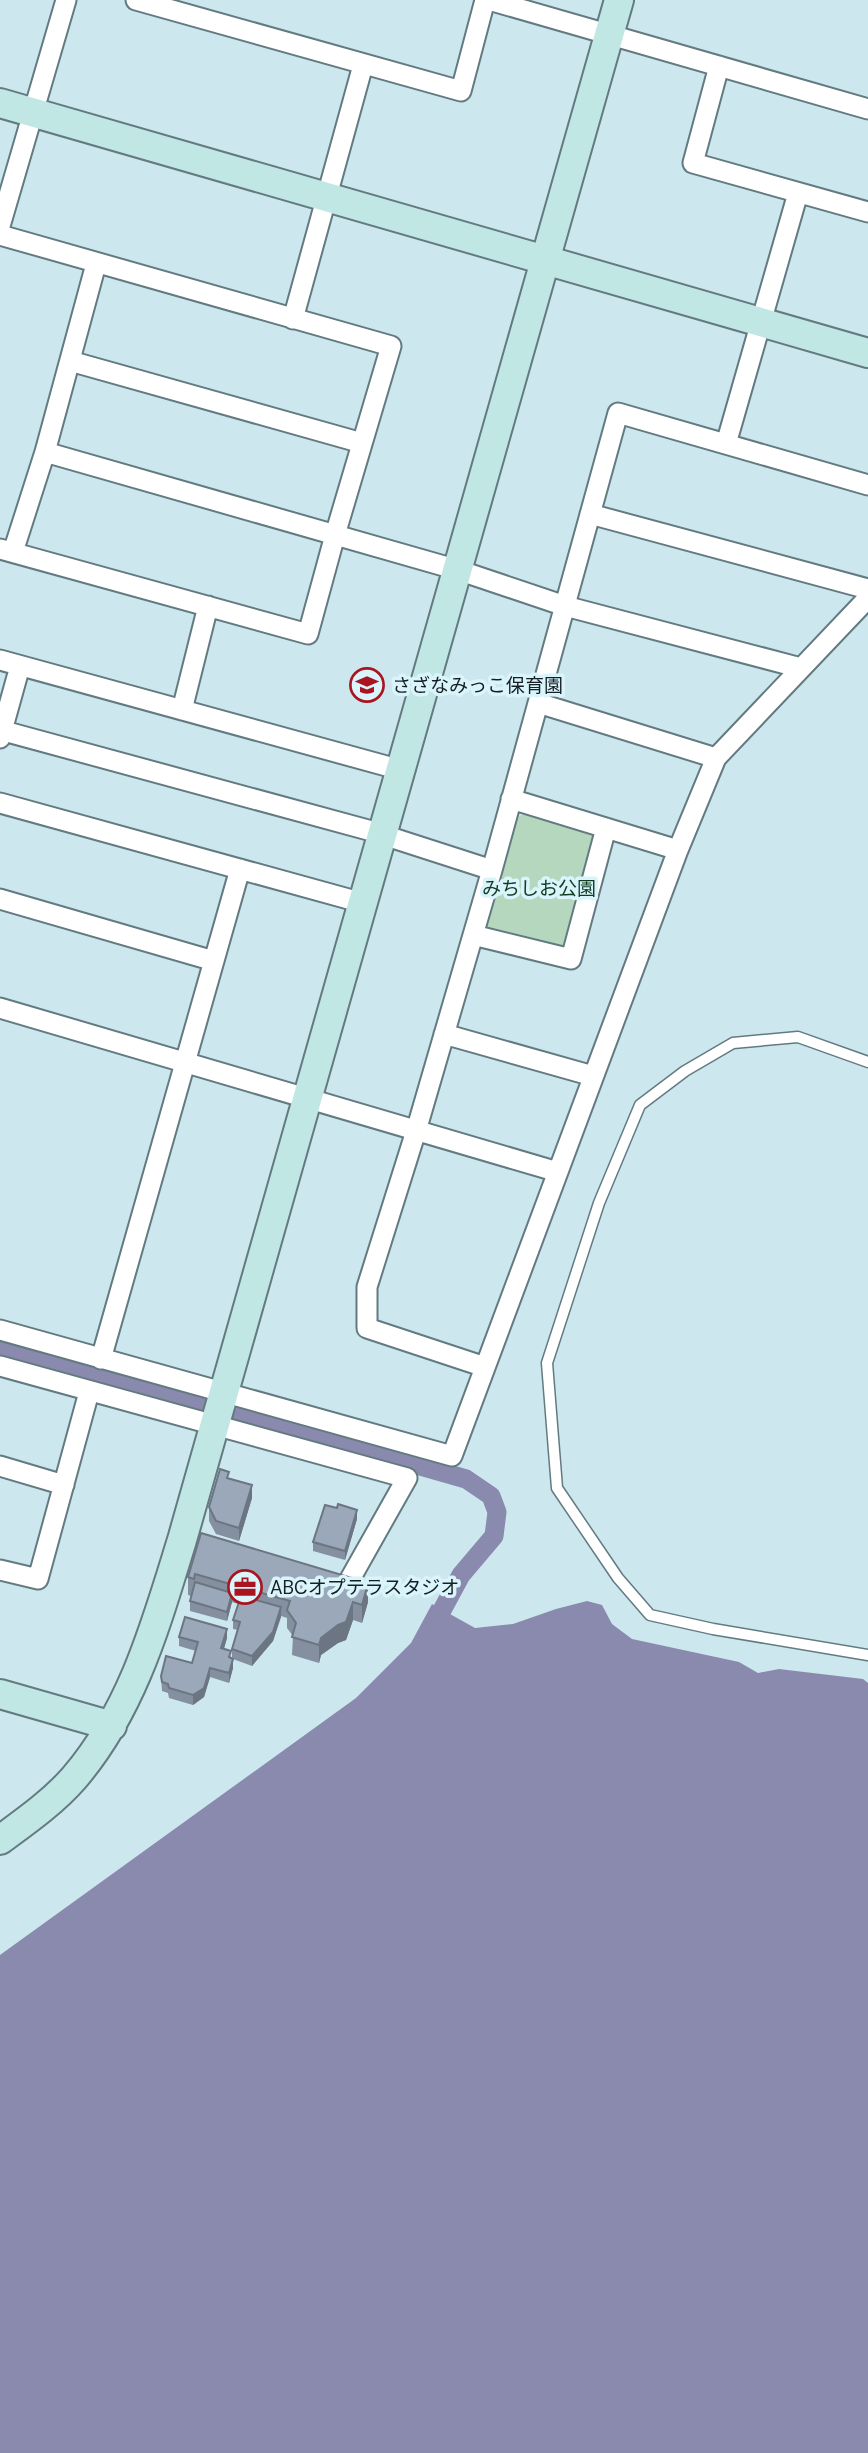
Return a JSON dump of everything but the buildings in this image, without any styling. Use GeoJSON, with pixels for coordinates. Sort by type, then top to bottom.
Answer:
{"type":"FeatureCollection","features":[{"type":"Feature","properties":{"kind":"street"},"geometry":{"type":"LineString","coordinates":[[0,226],[66,0]]}},
{"type":"Feature","properties":{"kind":"street"},"geometry":{"type":"LineString","coordinates":[[136,0],[187,7],[363,65],[461,91],[487,0],[868,109]]}},
{"type":"Feature","properties":{"kind":"street"},"geometry":{"type":"LineString","coordinates":[[3,1834],[46,1805],[73,1779],[112,1726],[135,1682],[189,1542],[219,1408],[619,0]]}},
{"type":"Feature","properties":{"kind":"street"},"geometry":{"type":"LineString","coordinates":[[293,318],[363,65]]}},
{"type":"Feature","properties":{"kind":"street"},"geometry":{"type":"LineString","coordinates":[[719,66],[693,163],[868,212]]}},
{"type":"Feature","properties":{"kind":"street"},"geometry":{"type":"LineString","coordinates":[[0,103],[868,353]]}},
{"type":"Feature","properties":{"kind":"street"},"geometry":{"type":"LineString","coordinates":[[726,444],[798,192]]}},
{"type":"Feature","properties":{"kind":"street"},"geometry":{"type":"LineString","coordinates":[[0,235],[391,346],[308,634],[6,550],[45,452],[96,264]]}},
{"type":"Feature","properties":{"kind":"street"},"geometry":{"type":"LineString","coordinates":[[70,361],[362,443]]}},
{"type":"Feature","properties":{"kind":"street"},"geometry":{"type":"LineString","coordinates":[[485,1367],[367,1328],[367,1287],[416,1131],[492,870],[618,413],[868,485]]}},
{"type":"Feature","properties":{"kind":"street"},"geometry":{"type":"LineString","coordinates":[[45,452],[458,570],[565,606],[801,668]]}},
{"type":"Feature","properties":{"kind":"street"},"geometry":{"type":"LineString","coordinates":[[590,514],[868,589]]}},
{"type":"Feature","properties":{"kind":"street"},"geometry":{"type":"LineString","coordinates":[[0,1366],[89,1392],[219,1408],[453,1456],[678,850],[716,758],[868,598]]}},
{"type":"Feature","properties":{"kind":"street"},"geometry":{"type":"LineString","coordinates":[[181,710],[208,606]]}},
{"type":"Feature","properties":{"kind":"street"},"geometry":{"type":"LineString","coordinates":[[0,660],[401,770]]}},
{"type":"Feature","properties":{"kind":"street"},"geometry":{"type":"LineString","coordinates":[[20,666],[1,733],[383,835],[492,870]]}},
{"type":"Feature","properties":{"kind":"street"},"geometry":{"type":"LineString","coordinates":[[538,703],[716,758]]}},
{"type":"Feature","properties":{"kind":"street"},"geometry":{"type":"LineString","coordinates":[[511,799],[678,850]]}},
{"type":"Feature","properties":{"kind":"street"},"geometry":{"type":"LineString","coordinates":[[0,803],[363,904]]}},
{"type":"Feature","properties":{"kind":"street"},"geometry":{"type":"LineString","coordinates":[[473,935],[571,958],[606,828]]}},
{"type":"Feature","properties":{"kind":"street"},"geometry":{"type":"LineString","coordinates":[[102,1359],[240,870]]}},
{"type":"Feature","properties":{"kind":"street"},"geometry":{"type":"LineString","coordinates":[[0,900],[214,961]]}},
{"type":"Feature","properties":{"kind":"street"},"geometry":{"type":"LineString","coordinates":[[0,1008],[558,1172]]}},
{"type":"Feature","properties":{"kind":"street"},"geometry":{"type":"LineString","coordinates":[[444,1034],[593,1076]]}},
{"type":"Feature","properties":{"kind":"street"},"geometry":{"type":"LineString","coordinates":[[0,1330],[102,1359],[219,1408],[407,1478],[345,1588],[322,1581]]}},
{"type":"Feature","properties":{"kind":"street"},"geometry":{"type":"LineString","coordinates":[[0,1570],[38,1579],[89,1392]]}},
{"type":"Feature","properties":{"kind":"street"},"geometry":{"type":"LineString","coordinates":[[0,1466],[64,1485]]}},
{"type":"Feature","properties":{"kind":"street"},"geometry":{"type":"LineString","coordinates":[[0,1694],[112,1726]]}},
{"type":"Feature","properties":{"kind":"lane"},"geometry":{"type":"LineString","coordinates":[[868,1062],[798,1037],[733,1043],[685,1071],[640,1105],[599,1203],[547,1363],[557,1488],[618,1578],[650,1615],[713,1629],[868,1656]]}},
{"type":"Feature","properties":{"kind":"green space","name":"みちしお公園"},"geometry":{"type":"Polygon","coordinates":[[[525,813],[591,832],[598,841],[571,947],[559,952],[489,933],[483,919],[513,820],[525,813]]]}},
{"type":"Feature","properties":{"kind":"water"},"geometry":{"type":"Polygon","coordinates":[[[587,1601],[602,1605],[612,1624],[632,1639],[739,1662],[758,1673],[779,1669],[863,1679],[868,1683],[868,2453],[0,2453],[0,1955],[356,1698],[411,1643],[432,1604],[475,1628],[513,1624],[587,1601]]]}},
{"type":"Feature","properties":{"kind":"waterway"},"geometry":{"type":"LineString","coordinates":[[0,1346],[466,1479],[491,1496],[497,1512],[494,1536],[461,1575],[440,1614]]}},
{"type":"Feature","properties":{"kind":"place","name":"さざなみっこ保育園"},"geometry":{"type":"Point","coordinates":[367,685]}},
{"type":"Feature","properties":{"kind":"place","name":"ABCオプテラスタジオ"},"geometry":{"type":"Point","coordinates":[245,1587]}}]}
